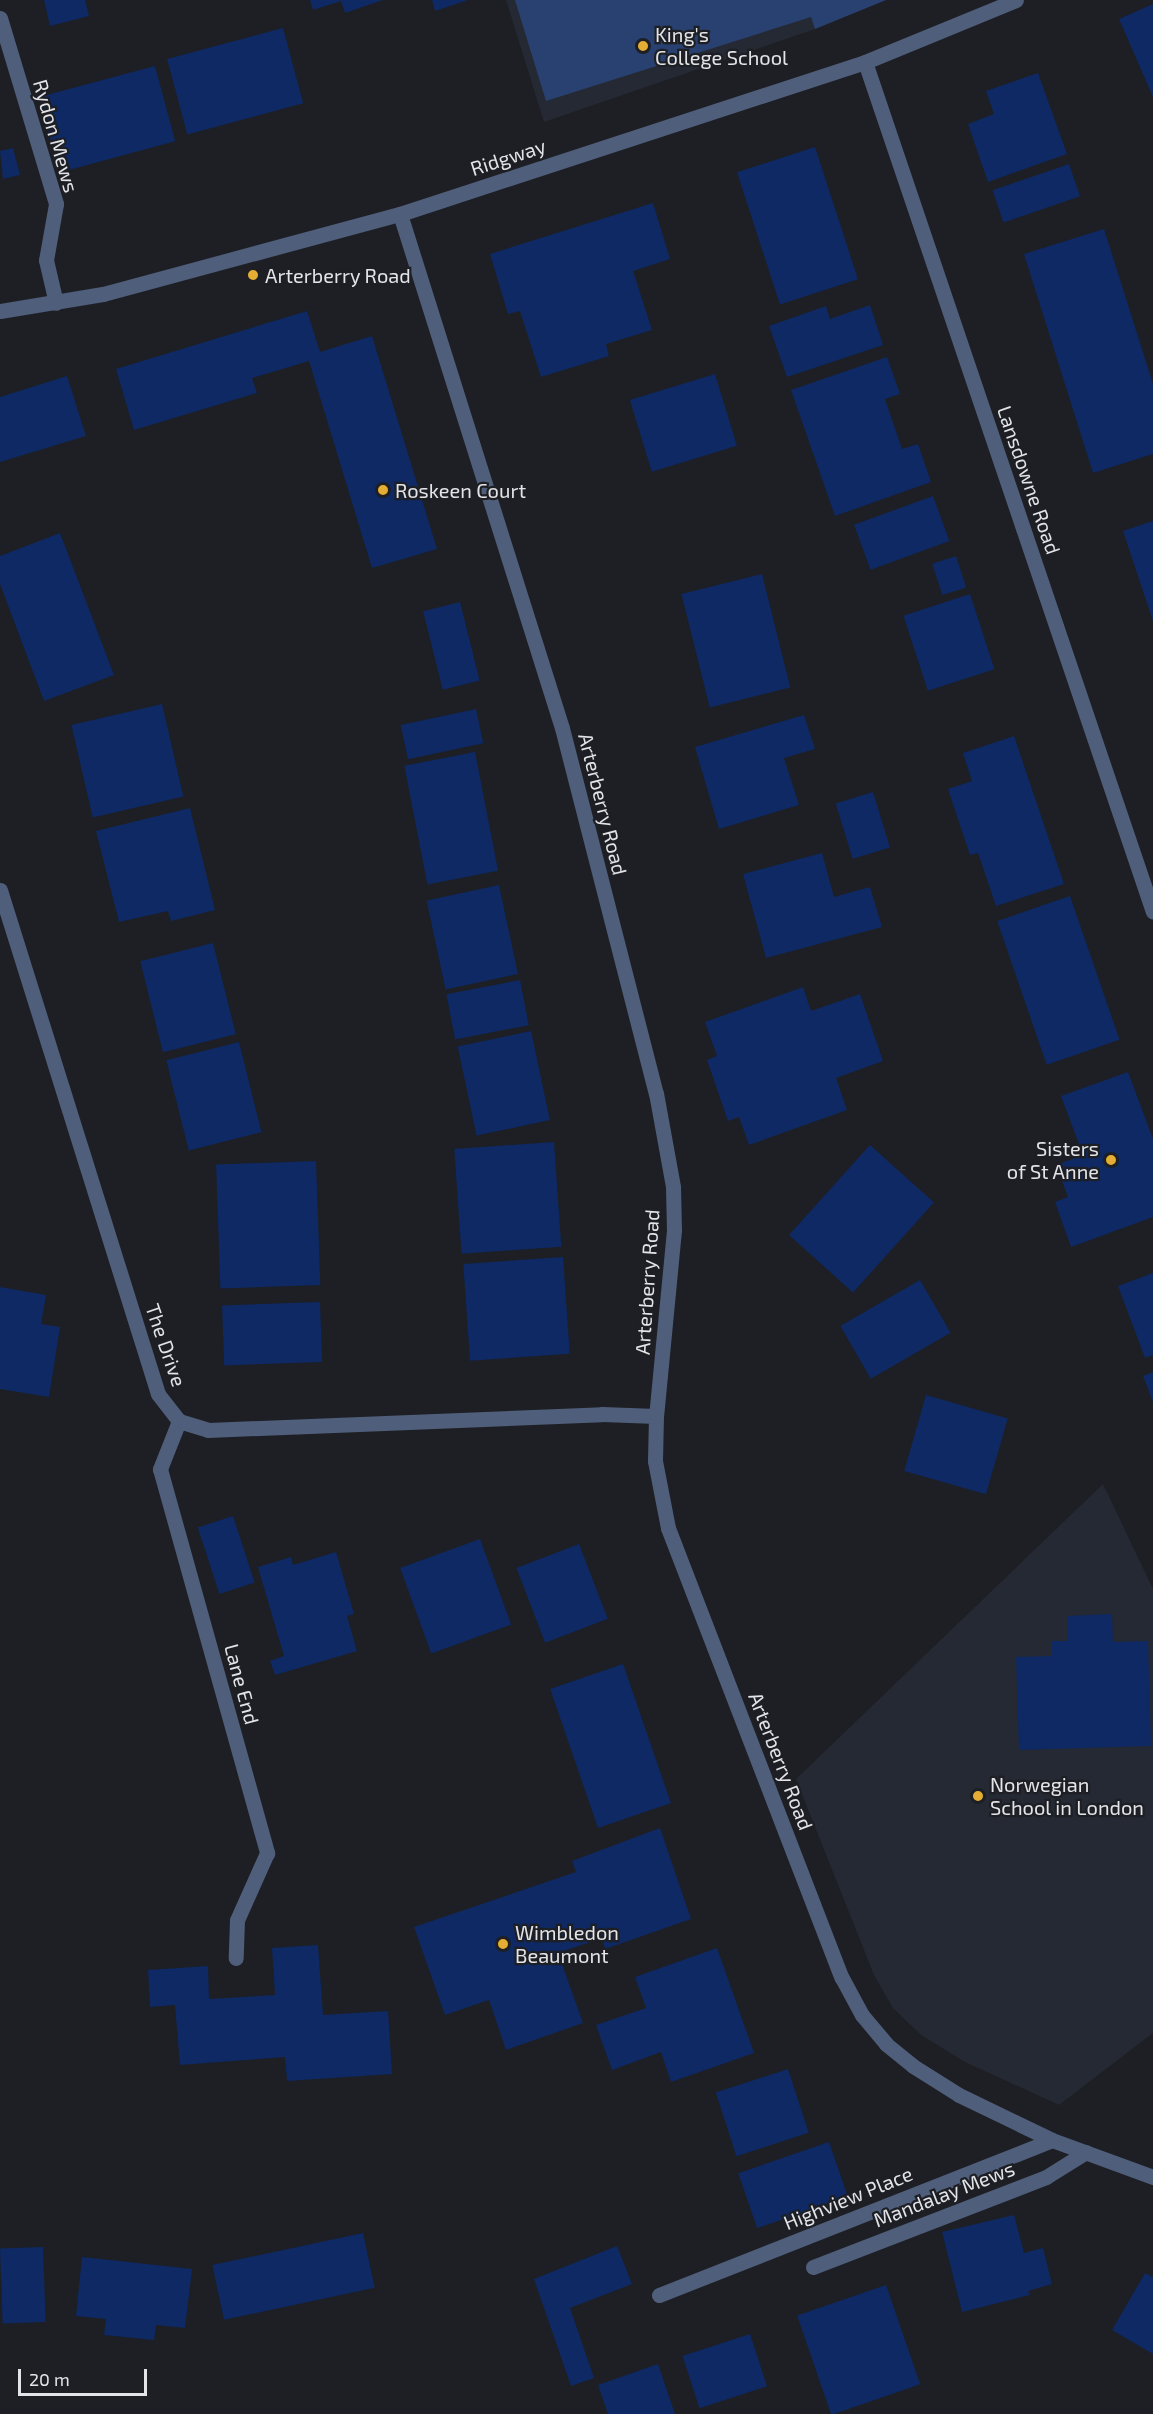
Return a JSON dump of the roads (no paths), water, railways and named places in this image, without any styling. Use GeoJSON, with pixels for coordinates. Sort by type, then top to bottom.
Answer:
{"type":"FeatureCollection","features":[{"type":"Feature","properties":{"kind":"street","name":"Ridgway"},"geometry":{"type":"LineString","coordinates":[[0,311],[103,294],[399,214],[865,62],[1016,0]]}},
{"type":"Feature","properties":{"kind":"street","name":"Rydon Mews"},"geometry":{"type":"LineString","coordinates":[[0,18],[56,204],[46,260],[56,303]]}},
{"type":"Feature","properties":{"kind":"street","name":"Lansdowne Road"},"geometry":{"type":"LineString","coordinates":[[865,62],[1153,912]]}},
{"type":"Feature","properties":{"kind":"street","name":"Arterberry Road"},"geometry":{"type":"LineString","coordinates":[[399,214],[562,728],[656,1093],[673,1187],[674,1230],[656,1416],[655,1461],[668,1528],[842,1977],[862,2015],[886,2044],[913,2066],[959,2095],[1052,2140],[1153,2177]]}},
{"type":"Feature","properties":{"kind":"street","name":"The Drive"},"geometry":{"type":"LineString","coordinates":[[0,890],[159,1394],[179,1421]]}},
{"type":"Feature","properties":{"kind":"street"},"geometry":{"type":"LineString","coordinates":[[179,1421],[208,1430],[602,1414],[656,1416]]}},
{"type":"Feature","properties":{"kind":"street","name":"Lane End"},"geometry":{"type":"LineString","coordinates":[[179,1421],[160,1469],[267,1853],[237,1920],[236,1958]]}},
{"type":"Feature","properties":{"kind":"street","name":"Highview Place"},"geometry":{"type":"LineString","coordinates":[[659,2295],[1052,2140]]}},
{"type":"Feature","properties":{"kind":"street","name":"Mandalay Mews"},"geometry":{"type":"LineString","coordinates":[[813,2267],[1046,2177],[1086,2152]]}},
{"type":"Feature","properties":{"kind":"place","name":"King's College School"},"geometry":{"type":"Point","coordinates":[643,46]}},
{"type":"Feature","properties":{"kind":"place","name":"Arterberry Road"},"geometry":{"type":"Point","coordinates":[253,275]}},
{"type":"Feature","properties":{"kind":"place","name":"Roskeen Court"},"geometry":{"type":"Point","coordinates":[383,490]}},
{"type":"Feature","properties":{"kind":"place","name":"Sisters of St Anne"},"geometry":{"type":"Point","coordinates":[1111,1160]}},
{"type":"Feature","properties":{"kind":"place","name":"Norwegian School in London"},"geometry":{"type":"Point","coordinates":[978,1796]}},
{"type":"Feature","properties":{"kind":"place","name":"Wimbledon Beaumont"},"geometry":{"type":"Point","coordinates":[503,1944]}}]}
